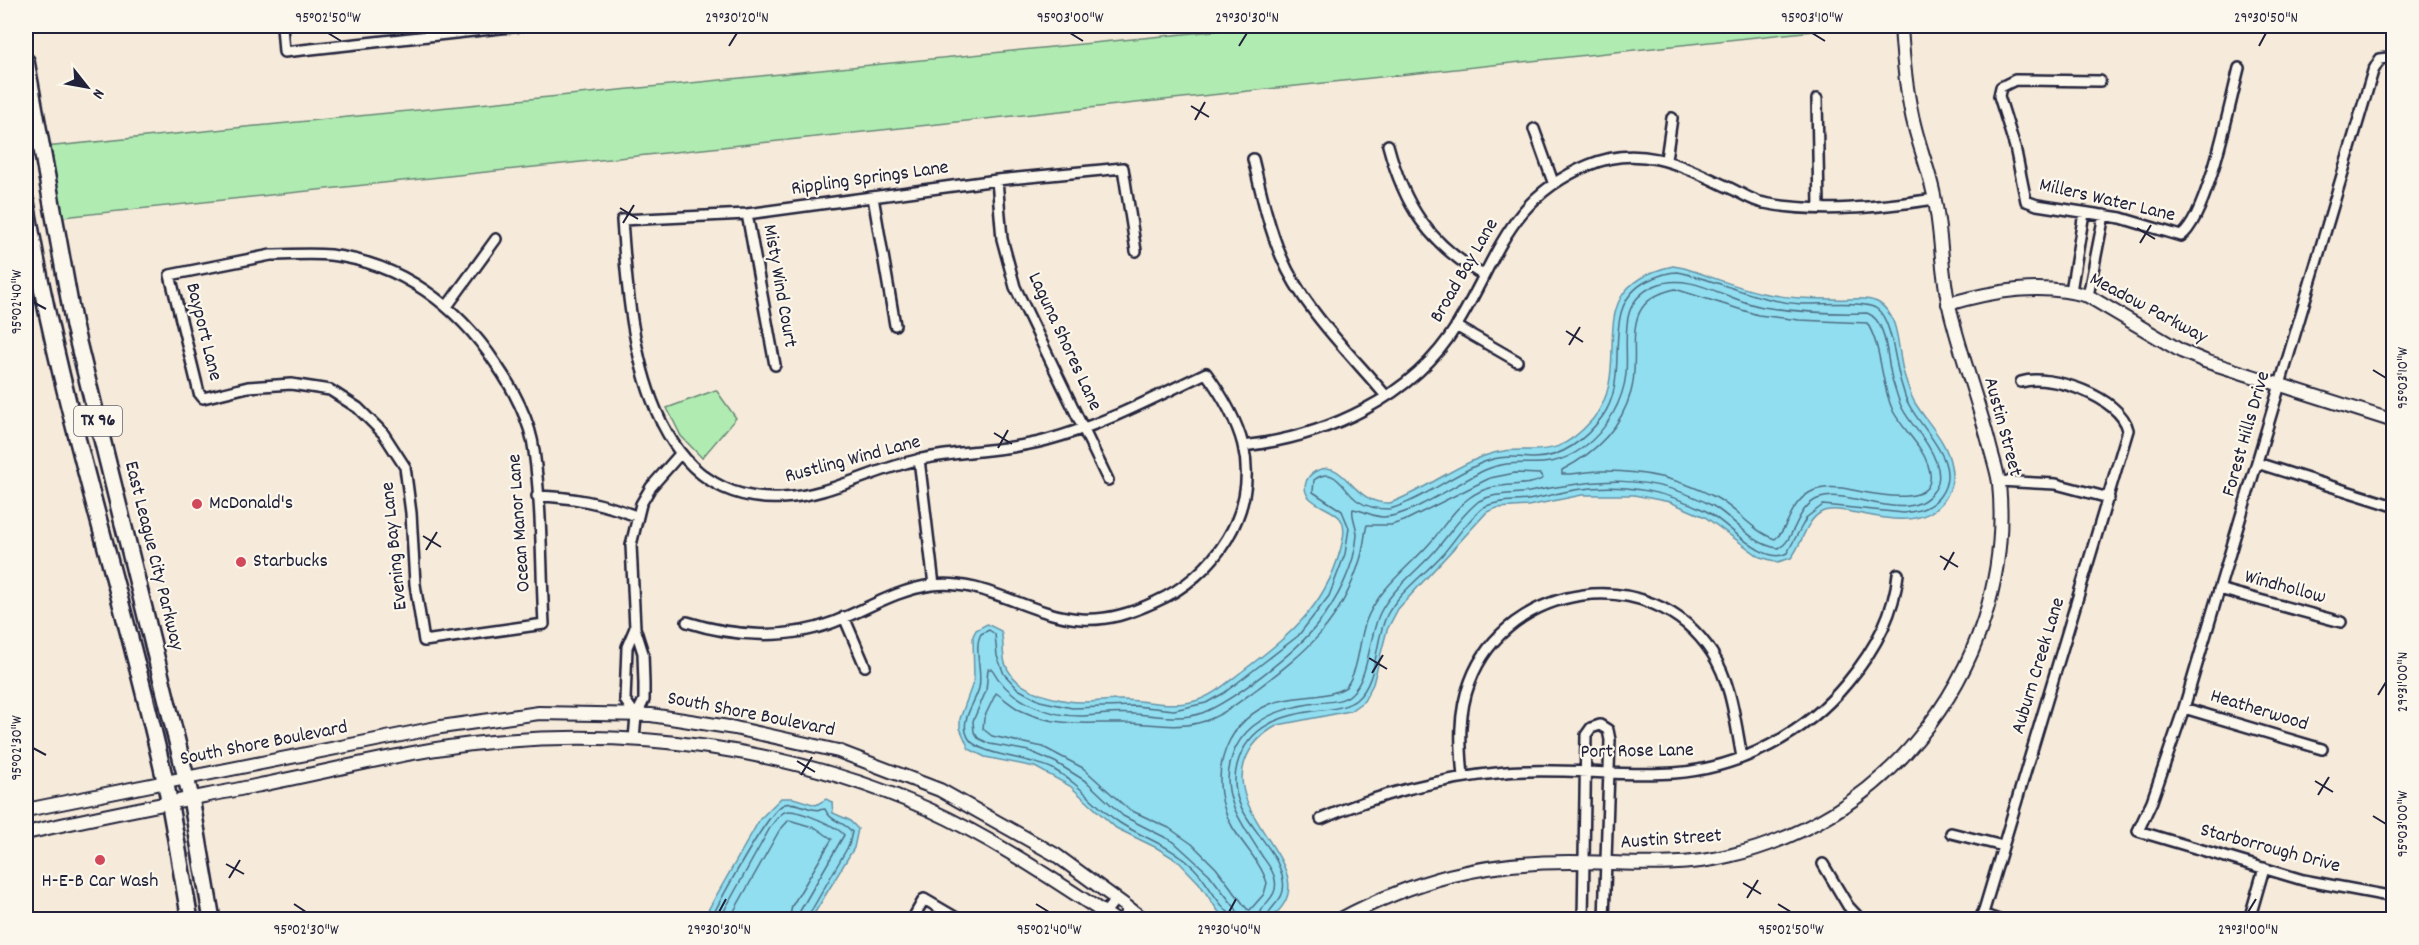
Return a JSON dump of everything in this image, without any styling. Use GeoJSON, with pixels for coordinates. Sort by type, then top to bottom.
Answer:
{"type":"FeatureCollection","features":[{"type":"Feature","properties":{"kind":"main road","name":"East League City Parkway"},"geometry":{"type":"LineString","coordinates":[[26,61],[74,326],[191,798],[212,920]]}},
{"type":"Feature","properties":{"kind":"main road","name":"TX 96"},"geometry":{"type":"LineString","coordinates":[[26,202],[40,281],[93,506],[165,783],[190,920]]}},
{"type":"Feature","properties":{"kind":"street"},"geometry":{"type":"LineString","coordinates":[[282,26],[284,52],[411,33],[520,26]]}},
{"type":"Feature","properties":{"kind":"street","name":"Austin Street"},"geometry":{"type":"LineString","coordinates":[[1339,920],[1385,896],[1441,876],[1503,865],[1584,863],[1650,866],[1689,862],[1725,857],[1786,838],[1853,800],[1906,754],[1953,692],[1969,662],[1984,621],[1996,565],[1998,481],[1948,304],[1935,198],[1907,94],[1901,26]]}},
{"type":"Feature","properties":{"kind":"street","name":"Forest Hills Drive"},"geometry":{"type":"LineString","coordinates":[[2138,831],[2152,801],[2184,708],[2373,71],[2380,59],[2394,57]]}},
{"type":"Feature","properties":{"kind":"street","name":"Millers Water Lane"},"geometry":{"type":"LineString","coordinates":[[2100,81],[2015,80],[2001,87],[1999,96],[2014,147],[2026,201],[2037,206],[2104,215],[2181,236],[2189,231],[2196,219],[2220,144],[2239,68]]}},
{"type":"Feature","properties":{"kind":"street"},"geometry":{"type":"LineString","coordinates":[[1817,99],[1820,208]]}},
{"type":"Feature","properties":{"kind":"street"},"geometry":{"type":"LineString","coordinates":[[1666,159],[1672,118]]}},
{"type":"Feature","properties":{"kind":"street"},"geometry":{"type":"LineString","coordinates":[[1534,129],[1553,182]]}},
{"type":"Feature","properties":{"kind":"street"},"geometry":{"type":"LineString","coordinates":[[1388,145],[1406,198],[1421,222],[1437,242],[1457,260],[1483,275]]}},
{"type":"Feature","properties":{"kind":"street","name":"Broad Bay Lane"},"geometry":{"type":"LineString","coordinates":[[1243,446],[1323,429],[1356,414],[1386,396],[1439,348],[1456,326],[1516,217],[1553,182],[1589,165],[1619,155],[1666,159],[1762,203],[1820,208],[1904,204],[1935,198]]}},
{"type":"Feature","properties":{"kind":"street"},"geometry":{"type":"LineString","coordinates":[[1253,159],[1263,201],[1281,258],[1328,329],[1386,396]]}},
{"type":"Feature","properties":{"kind":"street","name":"Rippling Springs Lane"},"geometry":{"type":"LineString","coordinates":[[622,220],[747,214],[997,180],[1123,168],[1136,251]]}},
{"type":"Feature","properties":{"kind":"street","name":"Laguna Shores Lane"},"geometry":{"type":"LineString","coordinates":[[997,180],[1002,239],[1015,287],[1042,347],[1085,428],[1108,480]]}},
{"type":"Feature","properties":{"kind":"street"},"geometry":{"type":"LineString","coordinates":[[873,197],[895,325]]}},
{"type":"Feature","properties":{"kind":"street"},"geometry":{"type":"LineString","coordinates":[[2072,291],[2085,213]]}},
{"type":"Feature","properties":{"kind":"street","name":"Misty Wind Court"},"geometry":{"type":"LineString","coordinates":[[747,214],[775,365]]}},
{"type":"Feature","properties":{"kind":"street"},"geometry":{"type":"LineString","coordinates":[[2088,296],[2104,215]]}},
{"type":"Feature","properties":{"kind":"street","name":"Rustling Wind Lane"},"geometry":{"type":"LineString","coordinates":[[622,220],[627,289],[643,369],[663,429],[680,454],[704,475],[723,486],[742,493],[779,498],[821,490],[919,459],[1016,447],[1085,428],[1206,373],[1223,397],[1243,446]]}},
{"type":"Feature","properties":{"kind":"street"},"geometry":{"type":"LineString","coordinates":[[448,305],[496,239]]}},
{"type":"Feature","properties":{"kind":"street","name":"Ocean Manor Lane"},"geometry":{"type":"LineString","coordinates":[[170,274],[271,255],[330,255],[376,266],[421,286],[448,305],[482,341],[513,388],[534,449],[544,624]]}},
{"type":"Feature","properties":{"kind":"street","name":"Bayport Lane"},"geometry":{"type":"LineString","coordinates":[[170,274],[199,393],[203,398]]}},
{"type":"Feature","properties":{"kind":"street","name":"Meadow Parkway"},"geometry":{"type":"LineString","coordinates":[[1948,304],[1981,294],[2015,289],[2072,291],[2088,296],[2181,351],[2394,421]]}},
{"type":"Feature","properties":{"kind":"street"},"geometry":{"type":"LineString","coordinates":[[1456,326],[1517,361]]}},
{"type":"Feature","properties":{"kind":"street","name":"Auburn Creek Lane"},"geometry":{"type":"LineString","coordinates":[[1982,917],[2127,439],[2127,423],[2098,399],[2075,387],[2046,380],[2032,379],[2021,382]]}},
{"type":"Feature","properties":{"kind":"street","name":"Evening Bay Lane"},"geometry":{"type":"LineString","coordinates":[[203,398],[248,387],[291,384],[330,390],[358,408],[383,433],[405,467],[411,513],[415,584],[424,641],[544,624]]}},
{"type":"Feature","properties":{"kind":"street"},"geometry":{"type":"LineString","coordinates":[[687,622],[708,629],[774,635],[814,628],[900,593],[934,585],[975,587],[1043,611],[1081,620],[1117,617],[1174,594],[1207,568],[1230,533],[1240,510],[1245,486],[1243,446]]}},
{"type":"Feature","properties":{"kind":"street"},"geometry":{"type":"LineString","coordinates":[[634,739],[636,716],[644,700],[644,653],[635,628],[630,565],[636,516],[651,487],[680,454]]}},
{"type":"Feature","properties":{"kind":"street"},"geometry":{"type":"LineString","coordinates":[[919,459],[934,585]]}},
{"type":"Feature","properties":{"kind":"street"},"geometry":{"type":"LineString","coordinates":[[2257,463],[2394,506]]}},
{"type":"Feature","properties":{"kind":"street"},"geometry":{"type":"LineString","coordinates":[[1998,481],[2056,484],[2109,498]]}},
{"type":"Feature","properties":{"kind":"street"},"geometry":{"type":"LineString","coordinates":[[537,496],[573,497],[603,503],[636,516]]}},
{"type":"Feature","properties":{"kind":"street","name":"Port Rose Lane"},"geometry":{"type":"LineString","coordinates":[[1322,819],[1392,792],[1463,777],[1508,772],[1675,773],[1707,768],[1742,757],[1802,727],[1834,699],[1860,668],[1883,630],[1896,598],[1898,574]]}},
{"type":"Feature","properties":{"kind":"street","name":"Windhollow"},"geometry":{"type":"LineString","coordinates":[[2219,589],[2342,622]]}},
{"type":"Feature","properties":{"kind":"street"},"geometry":{"type":"LineString","coordinates":[[1463,777],[1461,731],[1466,696],[1470,682],[1488,649],[1514,621],[1535,608],[1555,599],[1594,593],[1631,597],[1654,605],[1675,616],[1702,639],[1725,678],[1742,757]]}},
{"type":"Feature","properties":{"kind":"street"},"geometry":{"type":"LineString","coordinates":[[844,617],[865,666]]}},
{"type":"Feature","properties":{"kind":"street"},"geometry":{"type":"LineString","coordinates":[[635,628],[627,647],[626,700],[636,716]]}},
{"type":"Feature","properties":{"kind":"street","name":"Heatherwood"},"geometry":{"type":"LineString","coordinates":[[2184,708],[2322,749]]}},
{"type":"Feature","properties":{"kind":"street","name":"South Shore Boulevard"},"geometry":{"type":"LineString","coordinates":[[26,810],[358,746],[441,727],[539,713],[651,715],[735,728],[838,751],[940,790],[1056,855],[1144,920]]}},
{"type":"Feature","properties":{"kind":"street"},"geometry":{"type":"LineString","coordinates":[[1583,920],[1586,735],[1591,728],[1600,725],[1609,735],[1604,920]]}},
{"type":"Feature","properties":{"kind":"street","name":"South Shore Boulevard"},"geometry":{"type":"LineString","coordinates":[[26,833],[361,764],[491,742],[634,739],[754,753],[883,791],[929,809],[995,843],[1106,917]]}},
{"type":"Feature","properties":{"kind":"street"},"geometry":{"type":"LineString","coordinates":[[358,746],[361,764]]}},
{"type":"Feature","properties":{"kind":"street","name":"Starborrough Drive"},"geometry":{"type":"LineString","coordinates":[[2138,831],[2304,880],[2394,897]]}},
{"type":"Feature","properties":{"kind":"street"},"geometry":{"type":"LineString","coordinates":[[1951,833],[2003,846]]}},
{"type":"Feature","properties":{"kind":"street"},"geometry":{"type":"LineString","coordinates":[[1823,864],[1848,906],[1861,920]]}},
{"type":"Feature","properties":{"kind":"street"},"geometry":{"type":"LineString","coordinates":[[2249,920],[2264,868]]}},
{"type":"Feature","properties":{"kind":"street"},"geometry":{"type":"LineString","coordinates":[[912,920],[924,899],[960,920]]}},
{"type":"Feature","properties":{"kind":"street"},"geometry":{"type":"LineString","coordinates":[[1106,917],[1116,899]]}},
{"type":"Feature","properties":{"kind":"street"},"geometry":{"type":"LineString","coordinates":[[1121,920],[1130,909]]}},
{"type":"Feature","properties":{"kind":"street"},"geometry":{"type":"LineString","coordinates":[[1982,917],[2000,920]]}},
{"type":"Feature","properties":{"kind":"green space"},"geometry":{"type":"Polygon","coordinates":[[[1264,26],[1861,26],[63,217],[45,147],[1264,26]]]}},
{"type":"Feature","properties":{"kind":"green space"},"geometry":{"type":"Polygon","coordinates":[[[716,390],[736,418],[702,458],[681,436],[667,408],[716,390]]]}},
{"type":"Feature","properties":{"kind":"water"},"geometry":{"type":"Polygon","coordinates":[[[1673,266],[1762,293],[1798,298],[1869,300],[1879,303],[1886,309],[1895,326],[1904,374],[1912,396],[1949,457],[1952,472],[1951,483],[1942,503],[1924,516],[1908,519],[1891,519],[1830,510],[1820,513],[1807,528],[1791,558],[1778,562],[1760,557],[1705,517],[1670,502],[1634,495],[1582,495],[1528,506],[1497,508],[1487,512],[1398,609],[1387,630],[1373,684],[1364,701],[1350,711],[1278,725],[1258,740],[1251,749],[1245,761],[1242,783],[1248,805],[1283,865],[1289,884],[1285,902],[1269,919],[1229,919],[1218,911],[1199,883],[1178,861],[1116,828],[1070,786],[1035,767],[985,757],[969,749],[960,728],[960,719],[974,680],[973,636],[976,630],[987,624],[1001,631],[1004,659],[1009,672],[1030,690],[1049,697],[1075,702],[1122,700],[1177,704],[1208,696],[1262,656],[1293,629],[1319,598],[1329,581],[1343,539],[1343,523],[1340,518],[1312,500],[1306,493],[1305,485],[1312,474],[1326,468],[1334,470],[1366,497],[1377,502],[1390,503],[1484,456],[1514,450],[1539,450],[1563,444],[1577,435],[1592,420],[1605,398],[1610,376],[1616,310],[1625,292],[1643,277],[1673,266]]]}},
{"type":"Feature","properties":{"kind":"water"},"geometry":{"type":"Polygon","coordinates":[[[781,798],[793,798],[816,805],[826,799],[832,802],[833,813],[849,820],[858,829],[854,848],[811,919],[703,919],[760,819],[781,798]]]}},
{"type":"Feature","properties":{"kind":"place","name":"McDonald's"},"geometry":{"type":"Point","coordinates":[197,504]}},
{"type":"Feature","properties":{"kind":"place","name":"Starbucks"},"geometry":{"type":"Point","coordinates":[241,562]}},
{"type":"Feature","properties":{"kind":"place","name":"H-E-B Car Wash"},"geometry":{"type":"Point","coordinates":[100,860]}}]}
